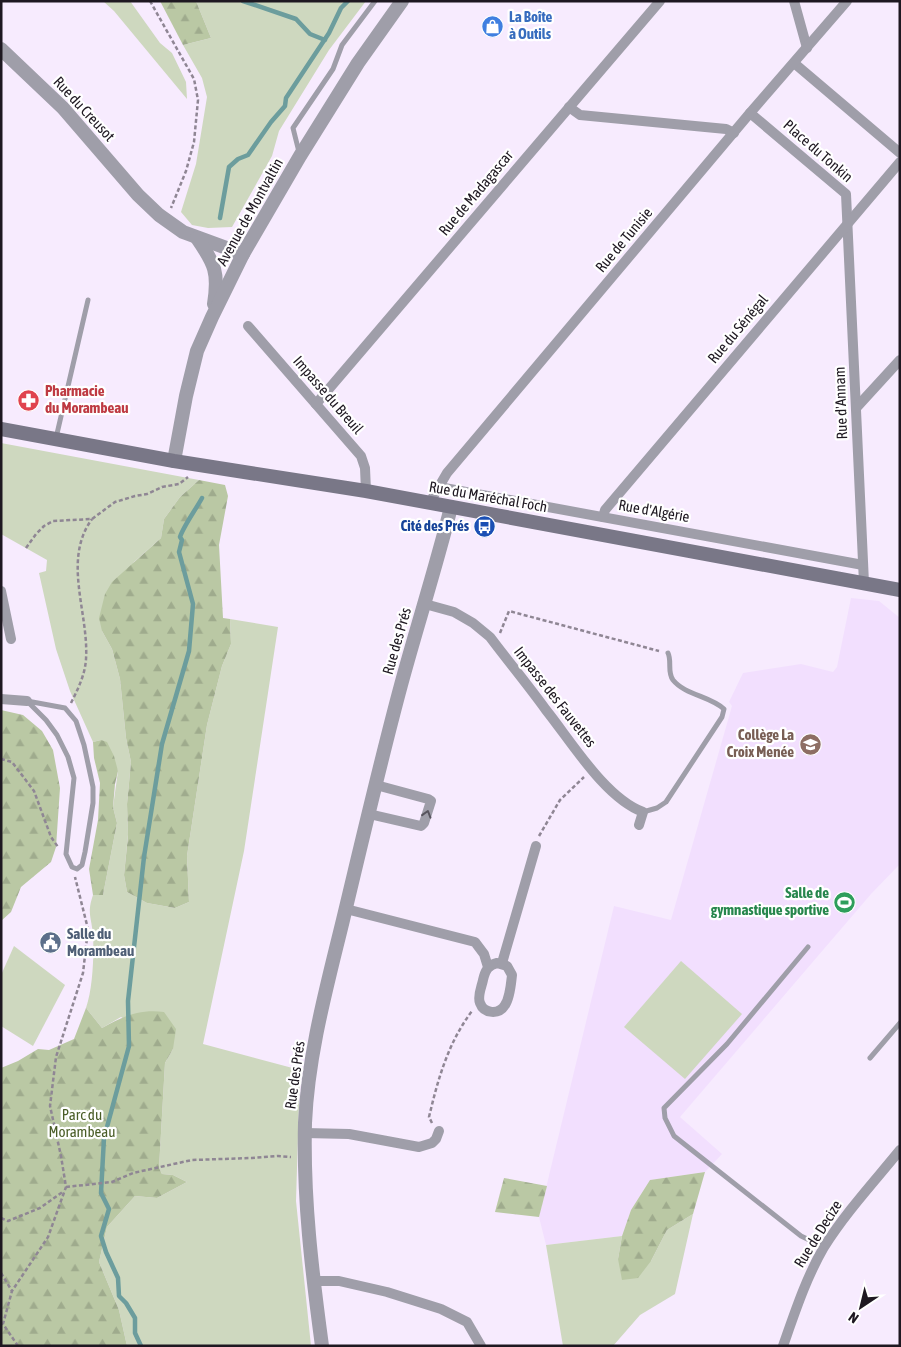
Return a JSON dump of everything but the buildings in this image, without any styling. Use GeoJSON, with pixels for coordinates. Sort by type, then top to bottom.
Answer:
{"type":"FeatureCollection","features":[{"type":"Feature","properties":{"kind":"main road","name":"Rue du Maréchal Foch"},"geometry":{"type":"LineString","coordinates":[[1,429],[191,464],[366,491],[864,583],[897,591]]}},
{"type":"Feature","properties":{"kind":"street","name":"Avenue de Montvaltin"},"geometry":{"type":"LineString","coordinates":[[174,461],[186,396],[197,351],[243,254],[300,156],[358,63],[402,1]]}},
{"type":"Feature","properties":{"kind":"street","name":"Rue de Madagascar"},"geometry":{"type":"LineString","coordinates":[[316,404],[660,1]]}},
{"type":"Feature","properties":{"kind":"street"},"geometry":{"type":"LineString","coordinates":[[794,1],[807,48]]}},
{"type":"Feature","properties":{"kind":"street","name":"Rue de Tunisie"},"geometry":{"type":"LineString","coordinates":[[432,504],[433,497],[447,473],[750,113],[847,1]]}},
{"type":"Feature","properties":{"kind":"street","name":"Rue du Creusot"},"geometry":{"type":"LineString","coordinates":[[1,49],[63,108],[150,208],[183,232],[243,254]]}},
{"type":"Feature","properties":{"kind":"street"},"geometry":{"type":"LineString","coordinates":[[794,63],[900,152]]}},
{"type":"Feature","properties":{"kind":"street"},"geometry":{"type":"LineString","coordinates":[[569,107],[580,115],[726,129],[734,133]]}},
{"type":"Feature","properties":{"kind":"street","name":"Place du Tonkin"},"geometry":{"type":"LineString","coordinates":[[750,113],[846,194],[848,221]]}},
{"type":"Feature","properties":{"kind":"street","name":"Rue du Sénégal"},"geometry":{"type":"LineString","coordinates":[[603,517],[605,510],[848,221],[900,162]]}},
{"type":"Feature","properties":{"kind":"street","name":"Rue d'Annam"},"geometry":{"type":"LineString","coordinates":[[848,221],[864,583]]}},
{"type":"Feature","properties":{"kind":"street"},"geometry":{"type":"LineString","coordinates":[[197,238],[210,256],[215,268],[217,286],[212,317]]}},
{"type":"Feature","properties":{"kind":"street","name":"Impasse du Breuil"},"geometry":{"type":"LineString","coordinates":[[248,326],[361,456],[366,468],[366,491]]}},
{"type":"Feature","properties":{"kind":"street"},"geometry":{"type":"LineString","coordinates":[[856,408],[900,360]]}},
{"type":"Feature","properties":{"kind":"street","name":"Rue d'Algérie"},"geometry":{"type":"LineString","coordinates":[[439,487],[863,565]]}},
{"type":"Feature","properties":{"kind":"street","name":"Rue des Prés"},"geometry":{"type":"LineString","coordinates":[[322,1346],[304,1184],[305,1133],[312,1060],[346,908],[401,685],[451,507]]}},
{"type":"Feature","properties":{"kind":"street"},"geometry":{"type":"LineString","coordinates":[[1,591],[11,639]]}},
{"type":"Feature","properties":{"kind":"street","name":"Impasse des Fauvettes"},"geometry":{"type":"LineString","coordinates":[[425,604],[454,612],[473,623],[492,640],[592,769],[619,798],[643,812]]}},
{"type":"Feature","properties":{"kind":"street"},"geometry":{"type":"LineString","coordinates":[[1,698],[27,702]]}},
{"type":"Feature","properties":{"kind":"street"},"geometry":{"type":"LineString","coordinates":[[369,814],[421,826],[424,823],[431,801],[376,785]]}},
{"type":"Feature","properties":{"kind":"street"},"geometry":{"type":"LineString","coordinates":[[639,825],[643,812]]}},
{"type":"Feature","properties":{"kind":"street"},"geometry":{"type":"LineString","coordinates":[[502,963],[536,846]]}},
{"type":"Feature","properties":{"kind":"street"},"geometry":{"type":"LineString","coordinates":[[346,908],[475,942],[484,954],[488,967]]}},
{"type":"Feature","properties":{"kind":"street"},"geometry":{"type":"LineString","coordinates":[[502,963],[507,966],[512,975],[506,1003],[499,1011],[487,1011],[480,1003],[480,993],[485,971],[493,964],[502,963]]}},
{"type":"Feature","properties":{"kind":"street"},"geometry":{"type":"LineString","coordinates":[[305,1133],[349,1134],[419,1147],[432,1143],[439,1131]]}},
{"type":"Feature","properties":{"kind":"street","name":"Rue de Decize"},"geometry":{"type":"LineString","coordinates":[[783,1346],[806,1282],[824,1247],[850,1210],[900,1150]]}},
{"type":"Feature","properties":{"kind":"street"},"geometry":{"type":"LineString","coordinates":[[314,1281],[339,1281],[387,1292],[441,1309],[467,1322],[481,1346]]}},
{"type":"Feature","properties":{"kind":"lane"},"geometry":{"type":"LineString","coordinates":[[300,156],[293,128],[333,69],[342,45],[375,1]]}},
{"type":"Feature","properties":{"kind":"lane"},"geometry":{"type":"LineString","coordinates":[[56,439],[88,300]]}},
{"type":"Feature","properties":{"kind":"lane"},"geometry":{"type":"LineString","coordinates":[[643,812],[657,808],[666,802],[722,717],[724,709],[717,703],[680,686],[672,679],[668,653]]}},
{"type":"Feature","properties":{"kind":"lane"},"geometry":{"type":"LineString","coordinates":[[27,702],[65,708],[76,721],[84,745],[93,787],[93,803],[82,865],[77,869],[72,867],[66,854],[74,778],[68,757],[57,735],[46,720],[27,702]]}},
{"type":"Feature","properties":{"kind":"lane"},"geometry":{"type":"LineString","coordinates":[[808,946],[727,1044],[664,1108],[665,1118],[674,1136],[802,1236],[824,1247]]}},
{"type":"Feature","properties":{"kind":"lane"},"geometry":{"type":"LineString","coordinates":[[870,1058],[900,1023]]}},
{"type":"Feature","properties":{"kind":"path"},"geometry":{"type":"LineString","coordinates":[[150,1],[194,79],[198,100],[194,142],[186,171],[165,220]]}},
{"type":"Feature","properties":{"kind":"path"},"geometry":{"type":"LineString","coordinates":[[65,708],[71,703],[81,682],[86,662],[86,644],[80,601],[79,558],[82,537],[92,519],[115,502],[147,494],[162,487],[179,484],[188,478],[191,464]]}},
{"type":"Feature","properties":{"kind":"path"},"geometry":{"type":"LineString","coordinates":[[26,548],[40,530],[53,521],[92,519]]}},
{"type":"Feature","properties":{"kind":"path"},"geometry":{"type":"LineString","coordinates":[[492,640],[502,631],[509,611],[668,653]]}},
{"type":"Feature","properties":{"kind":"path"},"geometry":{"type":"LineString","coordinates":[[1,759],[12,762],[34,791],[51,837],[72,867],[88,930],[83,973],[56,1057],[50,1106],[66,1186],[48,1237],[12,1291],[3,1324],[18,1346]]}},
{"type":"Feature","properties":{"kind":"path"},"geometry":{"type":"LineString","coordinates":[[536,846],[541,832],[560,800],[592,769]]}},
{"type":"Feature","properties":{"kind":"path"},"geometry":{"type":"LineString","coordinates":[[439,1131],[432,1124],[429,1117],[443,1064],[464,1022],[480,1003]]}},
{"type":"Feature","properties":{"kind":"path"},"geometry":{"type":"LineString","coordinates":[[66,1186],[96,1185],[112,1182],[134,1173],[192,1160],[278,1156],[305,1160]]}},
{"type":"Feature","properties":{"kind":"path"},"geometry":{"type":"LineString","coordinates":[[1,1218],[8,1221],[40,1208],[64,1191]]}},
{"type":"Feature","properties":{"kind":"path"},"geometry":{"type":"LineString","coordinates":[[1,1273],[12,1291]]}},
{"type":"Feature","properties":{"kind":"shaded area"},"geometry":{"type":"Polygon","coordinates":[[[851,598],[879,601],[900,618],[900,864],[871,894],[680,1117],[722,1154],[705,1172],[650,1180],[631,1210],[622,1236],[546,1245],[539,1217],[614,906],[671,920],[732,706],[729,702],[743,673],[801,664],[833,672],[837,667],[851,598]]]}},
{"type":"Feature","properties":{"kind":"green space"},"geometry":{"type":"Polygon","coordinates":[[[103,1],[130,1],[160,43],[172,53],[186,82],[187,99],[114,11],[103,1]]]}},
{"type":"Feature","properties":{"kind":"green space"},"geometry":{"type":"Polygon","coordinates":[[[160,1],[196,1],[211,38],[183,45],[160,1]]]}},
{"type":"Feature","properties":{"kind":"green space"},"geometry":{"type":"Polygon","coordinates":[[[196,1],[366,1],[329,50],[279,131],[272,156],[232,227],[208,228],[192,225],[181,212],[196,164],[207,97],[202,78],[183,45],[211,38],[196,1]]]}},
{"type":"Feature","properties":{"kind":"green space"},"geometry":{"type":"Polygon","coordinates":[[[1,443],[199,480],[180,497],[164,519],[161,538],[134,562],[102,631],[112,649],[120,679],[126,738],[131,762],[127,804],[128,835],[124,875],[127,892],[147,903],[175,908],[189,902],[187,856],[207,725],[222,666],[231,644],[230,619],[278,627],[244,851],[203,1044],[300,1070],[296,1201],[311,1346],[127,1346],[119,1310],[99,1262],[107,1227],[135,1196],[157,1198],[187,1182],[173,1175],[162,1174],[159,1168],[165,1063],[173,1049],[121,1017],[102,1028],[86,1008],[92,981],[93,961],[90,906],[93,895],[103,895],[117,823],[113,807],[118,771],[101,740],[93,742],[70,691],[56,649],[39,573],[46,571],[47,560],[1,534],[1,443]]]}},
{"type":"Feature","properties":{"kind":"green space"},"geometry":{"type":"Polygon","coordinates":[[[199,480],[225,485],[228,496],[219,545],[223,618],[230,619],[231,644],[222,666],[207,725],[187,856],[189,902],[175,908],[147,903],[127,892],[124,875],[128,836],[127,804],[131,762],[126,738],[120,679],[112,649],[102,631],[99,618],[105,594],[112,582],[161,538],[164,519],[180,497],[199,480]]]}},
{"type":"Feature","properties":{"kind":"green space"},"geometry":{"type":"Polygon","coordinates":[[[1,710],[23,715],[42,731],[53,750],[60,788],[56,847],[51,862],[21,887],[11,912],[1,921],[1,710]]]}},
{"type":"Feature","properties":{"kind":"green space"},"geometry":{"type":"Polygon","coordinates":[[[101,740],[107,742],[114,756],[118,771],[113,807],[117,823],[103,895],[93,895],[89,869],[98,820],[100,783],[94,758],[93,742],[101,740]]]}},
{"type":"Feature","properties":{"kind":"green space"},"geometry":{"type":"Polygon","coordinates":[[[14,946],[65,985],[33,1046],[1,1026],[1,975],[14,946]]]}},
{"type":"Feature","properties":{"kind":"green space"},"geometry":{"type":"Polygon","coordinates":[[[681,961],[742,1014],[685,1079],[624,1027],[681,961]]]}},
{"type":"Feature","properties":{"kind":"green space","name":"Parc du Morambeau"},"geometry":{"type":"Polygon","coordinates":[[[86,1008],[102,1028],[132,1014],[155,1011],[164,1012],[176,1029],[173,1049],[165,1063],[159,1168],[162,1174],[173,1175],[187,1182],[157,1198],[135,1196],[107,1227],[99,1262],[119,1310],[127,1346],[1,1346],[1,1068],[18,1061],[38,1049],[49,1050],[74,1039],[86,1008]]]}},
{"type":"Feature","properties":{"kind":"green space"},"geometry":{"type":"Polygon","coordinates":[[[705,1172],[693,1214],[667,1230],[651,1261],[638,1278],[622,1280],[618,1259],[622,1236],[631,1210],[650,1180],[705,1172]]]}},
{"type":"Feature","properties":{"kind":"green space"},"geometry":{"type":"Polygon","coordinates":[[[504,1178],[547,1186],[539,1217],[495,1212],[504,1178]]]}},
{"type":"Feature","properties":{"kind":"green space"},"geometry":{"type":"Polygon","coordinates":[[[693,1214],[675,1294],[640,1315],[613,1346],[563,1346],[546,1245],[622,1236],[618,1259],[651,1261],[667,1230],[693,1214]]]}},
{"type":"Feature","properties":{"kind":"waterway"},"geometry":{"type":"LineString","coordinates":[[243,1],[296,19],[310,34],[325,40]]}},
{"type":"Feature","properties":{"kind":"waterway"},"geometry":{"type":"LineString","coordinates":[[220,218],[229,167],[238,159],[248,155],[271,122],[285,106],[286,98],[329,33],[341,8],[348,1]]}},
{"type":"Feature","properties":{"kind":"waterway"},"geometry":{"type":"LineString","coordinates":[[141,1346],[135,1333],[135,1318],[126,1303],[119,1296],[118,1278],[101,1236],[109,1209],[101,1193],[104,1138],[129,1046],[128,1001],[144,857],[162,744],[189,651],[193,604],[179,552],[182,540],[180,537],[202,498]]}},
{"type":"Feature","properties":{"kind":"place","name":"La Boîte à Outils"},"geometry":{"type":"Point","coordinates":[493,26]}},
{"type":"Feature","properties":{"kind":"place","name":"Pharmacie du Morambeau"},"geometry":{"type":"Point","coordinates":[29,400]}},
{"type":"Feature","properties":{"kind":"place","name":"Cité des Prés"},"geometry":{"type":"Point","coordinates":[485,526]}},
{"type":"Feature","properties":{"kind":"place","name":"Collège La Croix Menée"},"geometry":{"type":"Point","coordinates":[810,744]}},
{"type":"Feature","properties":{"kind":"place","name":"Salle de gymnastique sportive"},"geometry":{"type":"Point","coordinates":[845,902]}},
{"type":"Feature","properties":{"kind":"place","name":"Salle du Morambeau"},"geometry":{"type":"Point","coordinates":[51,943]}}]}
